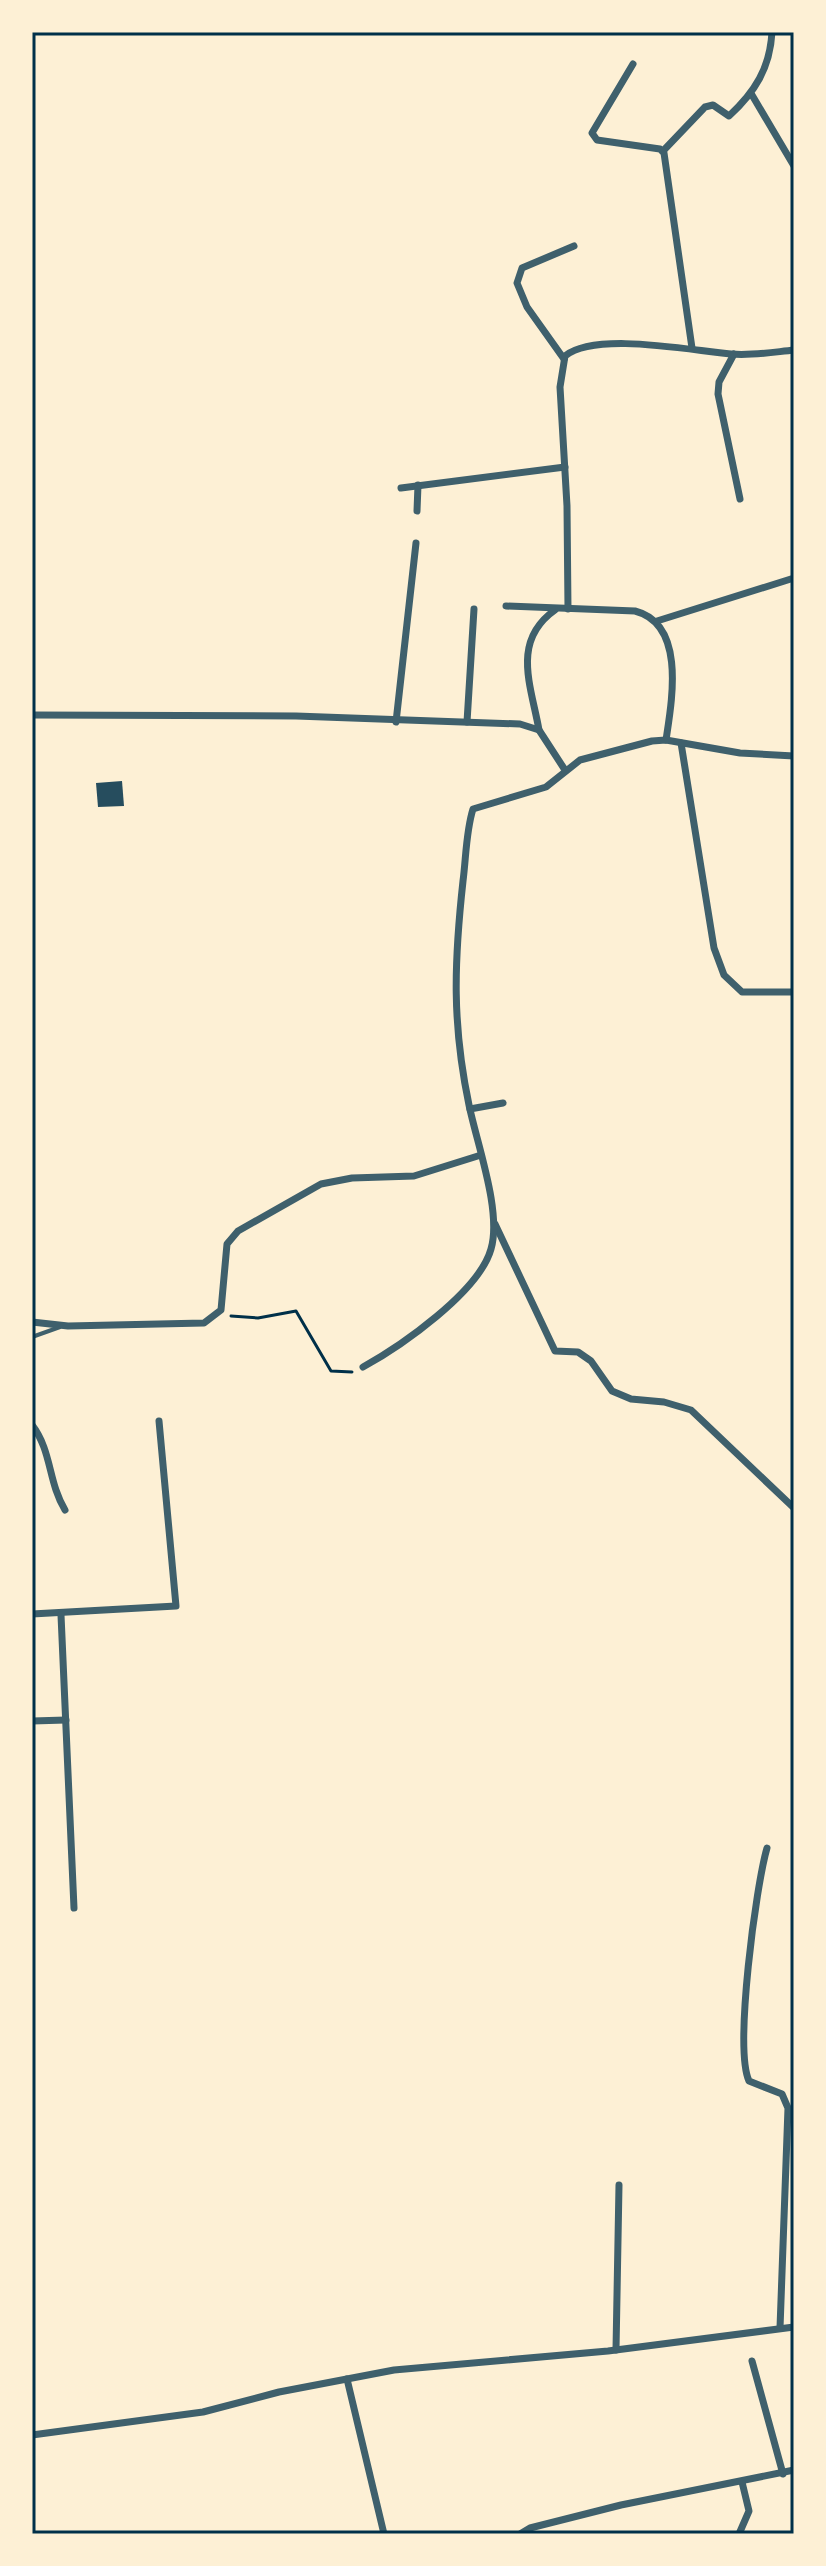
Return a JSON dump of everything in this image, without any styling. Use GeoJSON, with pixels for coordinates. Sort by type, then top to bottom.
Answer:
{"type":"FeatureCollection","features":[{"type":"Feature","properties":{"kind":"street"},"geometry":{"type":"LineString","coordinates":[[663,151],[709,105],[729,116],[752,95],[769,56],[772,32]]}},
{"type":"Feature","properties":{"kind":"street"},"geometry":{"type":"LineString","coordinates":[[633,64],[592,133],[597,140],[663,151]]}},
{"type":"Feature","properties":{"kind":"street"},"geometry":{"type":"LineString","coordinates":[[752,95],[794,166]]}},
{"type":"Feature","properties":{"kind":"street"},"geometry":{"type":"LineString","coordinates":[[782,146],[794,142]]}},
{"type":"Feature","properties":{"kind":"street"},"geometry":{"type":"LineString","coordinates":[[663,151],[692,348]]}},
{"type":"Feature","properties":{"kind":"street"},"geometry":{"type":"LineString","coordinates":[[564,359],[527,307],[517,283],[522,268],[574,246]]}},
{"type":"Feature","properties":{"kind":"street"},"geometry":{"type":"LineString","coordinates":[[568,609],[560,387],[564,359],[572,351],[600,346],[692,348],[734,354],[794,350]]}},
{"type":"Feature","properties":{"kind":"street"},"geometry":{"type":"LineString","coordinates":[[734,354],[719,382],[718,394],[740,499]]}},
{"type":"Feature","properties":{"kind":"street"},"geometry":{"type":"LineString","coordinates":[[401,488],[565,467]]}},
{"type":"Feature","properties":{"kind":"street"},"geometry":{"type":"LineString","coordinates":[[417,511],[418,485]]}},
{"type":"Feature","properties":{"kind":"street"},"geometry":{"type":"LineString","coordinates":[[396,722],[416,543]]}},
{"type":"Feature","properties":{"kind":"street"},"geometry":{"type":"LineString","coordinates":[[657,621],[794,578]]}},
{"type":"Feature","properties":{"kind":"street"},"geometry":{"type":"LineString","coordinates":[[506,606],[635,611],[657,621],[666,636],[671,666],[666,740]]}},
{"type":"Feature","properties":{"kind":"street"},"geometry":{"type":"LineString","coordinates":[[467,722],[474,609]]}},
{"type":"Feature","properties":{"kind":"street"},"geometry":{"type":"LineString","coordinates":[[555,610],[538,624],[528,643],[529,676],[539,730],[565,770]]}},
{"type":"Feature","properties":{"kind":"street"},"geometry":{"type":"LineString","coordinates":[[32,715],[296,716],[526,725],[539,730]]}},
{"type":"Feature","properties":{"kind":"street"},"geometry":{"type":"LineString","coordinates":[[363,1367],[429,1324],[471,1280],[491,1253],[493,1220],[456,1022],[454,975],[471,814],[482,803],[546,787],[565,770],[613,749],[666,740],[740,753],[794,756]]}},
{"type":"Feature","properties":{"kind":"street"},"geometry":{"type":"LineString","coordinates":[[681,743],[705,897],[724,975],[742,992],[794,992]]}},
{"type":"Feature","properties":{"kind":"street"},"geometry":{"type":"LineString","coordinates":[[470,1109],[503,1103]]}},
{"type":"Feature","properties":{"kind":"street"},"geometry":{"type":"LineString","coordinates":[[32,1322],[64,1325],[204,1323],[218,1313],[224,1298],[227,1244],[238,1231],[303,1192],[329,1182],[402,1178],[481,1155]]}},
{"type":"Feature","properties":{"kind":"street"},"geometry":{"type":"LineString","coordinates":[[493,1220],[552,1348],[558,1353],[575,1351],[591,1361],[612,1391],[631,1399],[664,1402],[691,1410],[794,1508]]}},
{"type":"Feature","properties":{"kind":"street"},"geometry":{"type":"LineString","coordinates":[[32,1614],[61,1615],[176,1606],[159,1421]]}},
{"type":"Feature","properties":{"kind":"street"},"geometry":{"type":"LineString","coordinates":[[32,1425],[47,1450],[55,1493],[65,1510]]}},
{"type":"Feature","properties":{"kind":"street"},"geometry":{"type":"LineString","coordinates":[[61,1615],[74,1908]]}},
{"type":"Feature","properties":{"kind":"street"},"geometry":{"type":"LineString","coordinates":[[32,1721],[66,1720]]}},
{"type":"Feature","properties":{"kind":"street"},"geometry":{"type":"LineString","coordinates":[[767,1848],[755,1909],[745,2049],[749,2081],[782,2094],[788,2108],[780,2328]]}},
{"type":"Feature","properties":{"kind":"street"},"geometry":{"type":"LineString","coordinates":[[616,2350],[619,2185]]}},
{"type":"Feature","properties":{"kind":"street"},"geometry":{"type":"LineString","coordinates":[[32,2435],[203,2412],[394,2370],[616,2350],[794,2327]]}},
{"type":"Feature","properties":{"kind":"street"},"geometry":{"type":"LineString","coordinates":[[752,2361],[783,2474]]}},
{"type":"Feature","properties":{"kind":"street"},"geometry":{"type":"LineString","coordinates":[[347,2379],[384,2534]]}},
{"type":"Feature","properties":{"kind":"street"},"geometry":{"type":"LineString","coordinates":[[520,2534],[530,2528],[621,2505],[794,2470]]}},
{"type":"Feature","properties":{"kind":"street"},"geometry":{"type":"LineString","coordinates":[[739,2534],[749,2511],[742,2482]]}},
{"type":"Feature","properties":{"kind":"lane"},"geometry":{"type":"LineString","coordinates":[[32,1337],[51,1333],[64,1325]]}},
{"type":"Feature","properties":{"kind":"path"},"geometry":{"type":"LineString","coordinates":[[218,1313],[258,1318],[296,1311],[331,1371],[346,1373],[363,1367]]}},
{"type":"Feature","properties":{"kind":"building"},"geometry":{"type":"Polygon","coordinates":[[[122,781],[124,806],[98,807],[96,783],[122,781]]]}}]}
